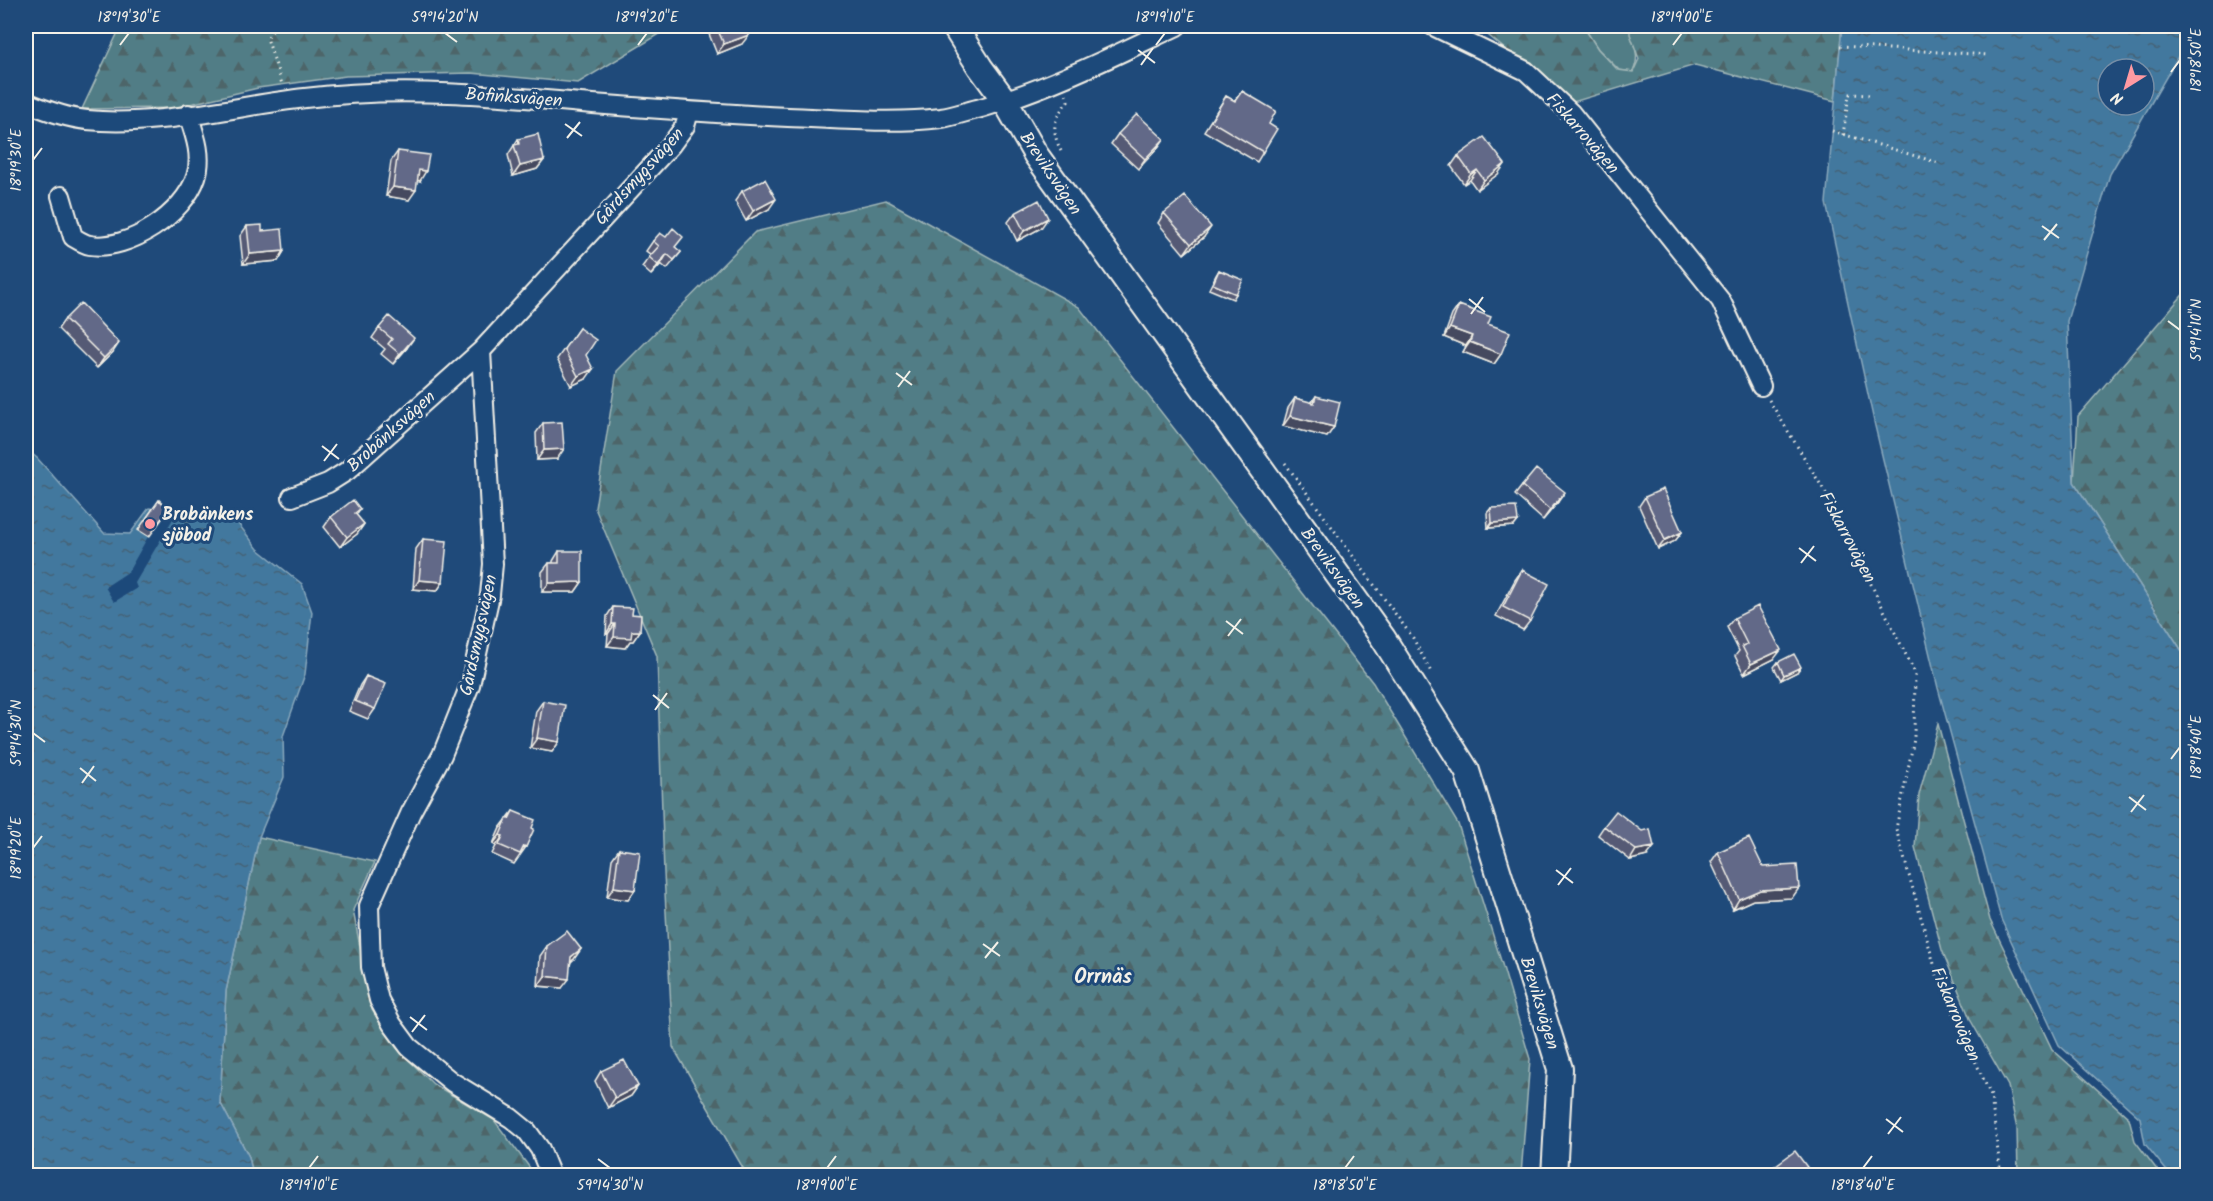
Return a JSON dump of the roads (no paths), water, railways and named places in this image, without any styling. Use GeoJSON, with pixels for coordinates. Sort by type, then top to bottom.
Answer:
{"type":"FeatureCollection","features":[{"type":"Feature","properties":{"kind":"main road","name":"Breviksvägen"},"geometry":{"type":"LineString","coordinates":[[954,26],[1005,101],[1036,155],[1383,638],[1467,771],[1560,1068],[1554,1176]]}},
{"type":"Feature","properties":{"kind":"street","name":"Bofinksvägen"},"geometry":{"type":"LineString","coordinates":[[26,102],[44,110],[85,120],[108,121],[157,119],[288,100],[360,93],[445,92],[689,112],[886,122],[944,118],[1005,101],[1061,80],[1177,26]]}},
{"type":"Feature","properties":{"kind":"street","name":"Fiskarrovägen"},"geometry":{"type":"LineString","coordinates":[[1433,26],[1526,71],[1571,112],[1720,301],[1761,386]]}},
{"type":"Feature","properties":{"kind":"street","name":"Gärdsmygsvägen"},"geometry":{"type":"LineString","coordinates":[[551,1176],[540,1149],[526,1131],[512,1118],[452,1082],[428,1064],[410,1047],[392,1024],[379,1000],[371,967],[369,906],[411,812],[456,724],[470,685],[490,595],[493,564],[481,351],[671,145],[685,126],[689,112]]}},
{"type":"Feature","properties":{"kind":"street"},"geometry":{"type":"LineString","coordinates":[[62,196],[73,237],[89,245],[126,242],[159,222],[176,210],[196,177],[199,154],[188,114]]}},
{"type":"Feature","properties":{"kind":"street","name":"Brobänksvägen"},"geometry":{"type":"LineString","coordinates":[[292,497],[328,483],[347,471],[481,351]]}},
{"type":"Feature","properties":{"kind":"water"},"geometry":{"type":"Polygon","coordinates":[[[1842,26],[2187,26],[2187,41],[2156,95],[2156,57],[2096,57],[2096,117],[2143,117],[2110,174],[2067,321],[2074,482],[2187,659],[2187,1175],[2170,1175],[2145,1144],[2140,1118],[2059,1045],[2001,919],[1938,688],[1875,426],[1826,203],[1842,26]]]}},
{"type":"Feature","properties":{"kind":"water"},"geometry":{"type":"Polygon","coordinates":[[[26,449],[37,458],[104,533],[130,534],[149,508],[236,521],[258,549],[302,584],[312,612],[305,674],[283,736],[284,777],[259,837],[226,991],[220,1102],[249,1157],[253,1175],[26,1175],[26,449]]]}},
{"type":"Feature","properties":{"kind":"place","name":"Brobänkens sjöbod"},"geometry":{"type":"Point","coordinates":[150,524]}},
{"type":"Feature","properties":{"kind":"district","name":"Orrnäs"},"geometry":{"type":"Point","coordinates":[1103,976]}}]}
